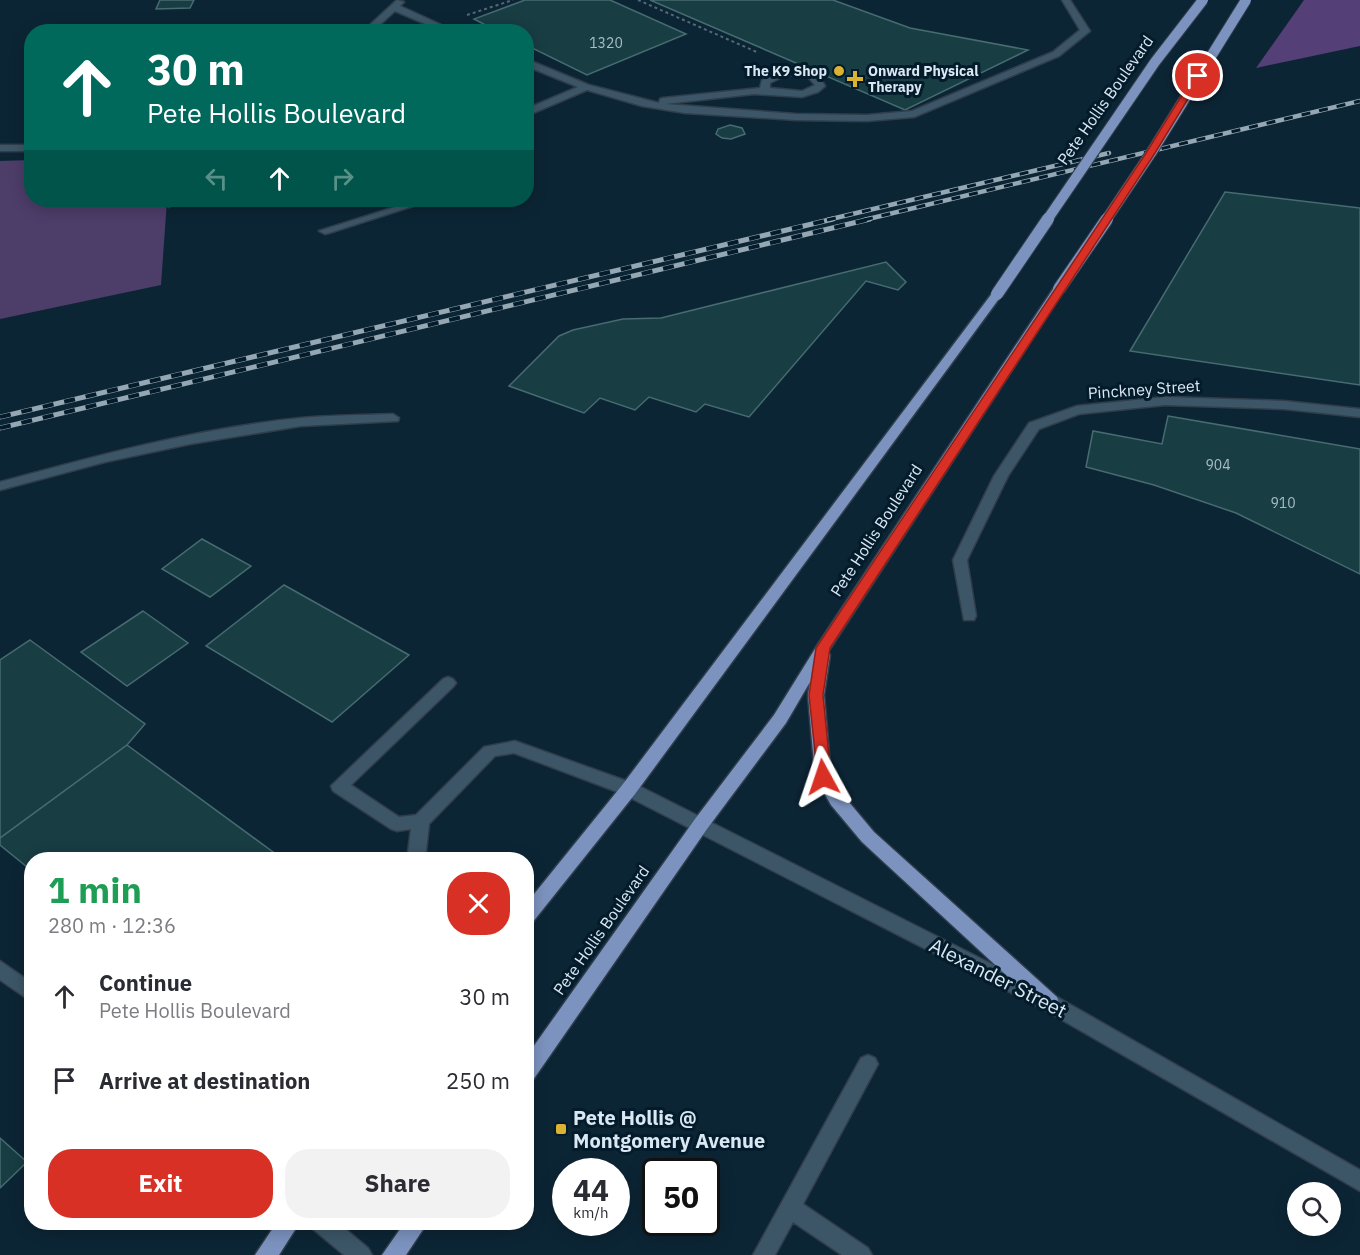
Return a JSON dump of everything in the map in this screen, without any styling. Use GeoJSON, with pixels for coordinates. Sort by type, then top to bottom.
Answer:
{"type":"FeatureCollection","features":[{"type":"Feature","properties":{"kind":"main road","name":"Pete Hollis Boulevard"},"geometry":{"type":"LineString","coordinates":[[534,908],[629,789],[997,294],[1155,62],[1203,0]]}},
{"type":"Feature","properties":{"kind":"main road","name":"Pete Hollis Boulevard"},"geometry":{"type":"LineString","coordinates":[[534,1063],[700,824],[780,719],[823,648],[1150,153],[1246,0]]}},
{"type":"Feature","properties":{"kind":"main road"},"geometry":{"type":"LineString","coordinates":[[823,648],[816,695],[823,777],[837,800],[868,837],[1050,1003]]}},
{"type":"Feature","properties":{"kind":"main road"},"geometry":{"type":"LineString","coordinates":[[266,1255],[284,1230]]}},
{"type":"Feature","properties":{"kind":"main road"},"geometry":{"type":"LineString","coordinates":[[393,1255],[412,1230]]}},
{"type":"Feature","properties":{"kind":"street"},"geometry":{"type":"LineString","coordinates":[[375,24],[402,0]]}},
{"type":"Feature","properties":{"kind":"street"},"geometry":{"type":"LineString","coordinates":[[534,65],[586,87],[642,103],[685,110],[796,117],[867,118],[914,114],[1056,54],[1085,31],[1066,0]]}},
{"type":"Feature","properties":{"kind":"street"},"geometry":{"type":"LineString","coordinates":[[394,7],[426,24]]}},
{"type":"Feature","properties":{"kind":"street"},"geometry":{"type":"LineString","coordinates":[[642,103],[765,91],[804,93],[816,90],[820,86],[819,80],[810,74],[785,70],[774,74],[765,82],[765,91]]}},
{"type":"Feature","properties":{"kind":"street"},"geometry":{"type":"LineString","coordinates":[[534,110],[586,87]]}},
{"type":"Feature","properties":{"kind":"street"},"geometry":{"type":"LineString","coordinates":[[0,148],[24,148]]}},
{"type":"Feature","properties":{"kind":"street"},"geometry":{"type":"LineString","coordinates":[[325,231],[404,207]]}},
{"type":"Feature","properties":{"kind":"street","name":"Pinckney Street"},"geometry":{"type":"LineString","coordinates":[[969,616],[960,560],[1001,476],[1034,426],[1077,410],[1165,401],[1284,405],[1360,413]]}},
{"type":"Feature","properties":{"kind":"street"},"geometry":{"type":"LineString","coordinates":[[0,486],[190,440],[301,422],[393,418]]}},
{"type":"Feature","properties":{"kind":"street"},"geometry":{"type":"LineString","coordinates":[[417,852],[421,821],[397,824],[339,786],[448,683]]}},
{"type":"Feature","properties":{"kind":"street","name":"Alexander Street"},"geometry":{"type":"LineString","coordinates":[[421,821],[490,751],[515,747],[629,789],[1050,1003],[1360,1180]]}},
{"type":"Feature","properties":{"kind":"street"},"geometry":{"type":"LineString","coordinates":[[0,969],[24,988]]}},
{"type":"Feature","properties":{"kind":"street"},"geometry":{"type":"LineString","coordinates":[[764,1255],[868,1064]]}},
{"type":"Feature","properties":{"kind":"street"},"geometry":{"type":"LineString","coordinates":[[791,1208],[861,1255]]}},
{"type":"Feature","properties":{"kind":"street"},"geometry":{"type":"LineString","coordinates":[[330,1230],[361,1255]]}},
{"type":"Feature","properties":{"kind":"path"},"geometry":{"type":"LineString","coordinates":[[466,15],[513,0]]}},
{"type":"Feature","properties":{"kind":"path"},"geometry":{"type":"LineString","coordinates":[[638,0],[759,53]]}},
{"type":"Feature","properties":{"kind":"shaded area"},"geometry":{"type":"Polygon","coordinates":[[[1304,0],[1360,0],[1360,46],[1256,68],[1304,0]]]}},
{"type":"Feature","properties":{"kind":"shaded area"},"geometry":{"type":"Polygon","coordinates":[[[24,160],[24,207],[167,207],[161,285],[0,319],[0,161],[24,160]]]}},
{"type":"Feature","properties":{"kind":"building"},"geometry":{"type":"Polygon","coordinates":[[[160,0],[194,0],[190,8],[156,9],[160,0]]]}},
{"type":"Feature","properties":{"kind":"building"},"geometry":{"type":"Polygon","coordinates":[[[525,0],[610,0],[686,34],[587,75],[534,49],[534,24],[484,24],[474,19],[525,0]]]}},
{"type":"Feature","properties":{"kind":"building"},"geometry":{"type":"Polygon","coordinates":[[[650,0],[833,0],[910,28],[1028,50],[905,110],[650,0]]]}},
{"type":"Feature","properties":{"kind":"building"},"geometry":{"type":"Polygon","coordinates":[[[730,125],[742,128],[745,134],[731,139],[722,138],[716,134],[718,129],[730,125]]]}},
{"type":"Feature","properties":{"kind":"building"},"geometry":{"type":"Polygon","coordinates":[[[1225,192],[1360,208],[1360,385],[1130,351],[1225,192]]]}},
{"type":"Feature","properties":{"kind":"building"},"geometry":{"type":"Polygon","coordinates":[[[886,262],[906,282],[898,290],[866,281],[749,417],[705,404],[696,412],[649,397],[635,410],[600,398],[584,413],[509,386],[559,336],[573,330],[623,319],[661,318],[886,262]]]}},
{"type":"Feature","properties":{"kind":"building"},"geometry":{"type":"Polygon","coordinates":[[[1168,416],[1360,449],[1360,574],[1236,513],[1154,485],[1086,467],[1093,431],[1162,444],[1168,416]]]}},
{"type":"Feature","properties":{"kind":"building"},"geometry":{"type":"Polygon","coordinates":[[[202,539],[251,566],[210,597],[162,569],[202,539]]]}},
{"type":"Feature","properties":{"kind":"building"},"geometry":{"type":"Polygon","coordinates":[[[284,585],[409,655],[332,722],[206,646],[284,585]]]}},
{"type":"Feature","properties":{"kind":"building"},"geometry":{"type":"Polygon","coordinates":[[[143,611],[188,643],[127,686],[81,652],[143,611]]]}},
{"type":"Feature","properties":{"kind":"building"},"geometry":{"type":"Polygon","coordinates":[[[30,640],[145,724],[127,745],[0,838],[0,660],[30,640]]]}},
{"type":"Feature","properties":{"kind":"building"},"geometry":{"type":"Polygon","coordinates":[[[127,745],[273,852],[24,852],[24,864],[0,845],[0,838],[127,745]]]}},
{"type":"Feature","properties":{"kind":"building"},"geometry":{"type":"Polygon","coordinates":[[[0,1138],[24,1159],[24,1165],[0,1188],[0,1138]]]}},
{"type":"Feature","properties":{"kind":"railway"},"geometry":{"type":"LineString","coordinates":[[864,220],[1360,101]]}},
{"type":"Feature","properties":{"kind":"railway"},"geometry":{"type":"LineString","coordinates":[[827,220],[1109,153]]}},
{"type":"Feature","properties":{"kind":"railway"},"geometry":{"type":"LineString","coordinates":[[0,417],[833,219]]}},
{"type":"Feature","properties":{"kind":"railway"},"geometry":{"type":"LineString","coordinates":[[0,428],[870,219]]}},
{"type":"Feature","properties":{"kind":"place","name":"The K9 Shop"},"geometry":{"type":"Point","coordinates":[839,71]}},
{"type":"Feature","properties":{"kind":"place","name":"Onward Physical Therapy"},"geometry":{"type":"Point","coordinates":[855,79]}},
{"type":"Feature","properties":{"kind":"place","name":"Pete Hollis @ Montgomery Avenue"},"geometry":{"type":"Point","coordinates":[561,1129]}},
{"type":"Feature","properties":{"kind":"route"},"geometry":{"type":"LineString","coordinates":[[823,777],[816,695],[823,648],[1150,153],[1198,76]]}}]}
